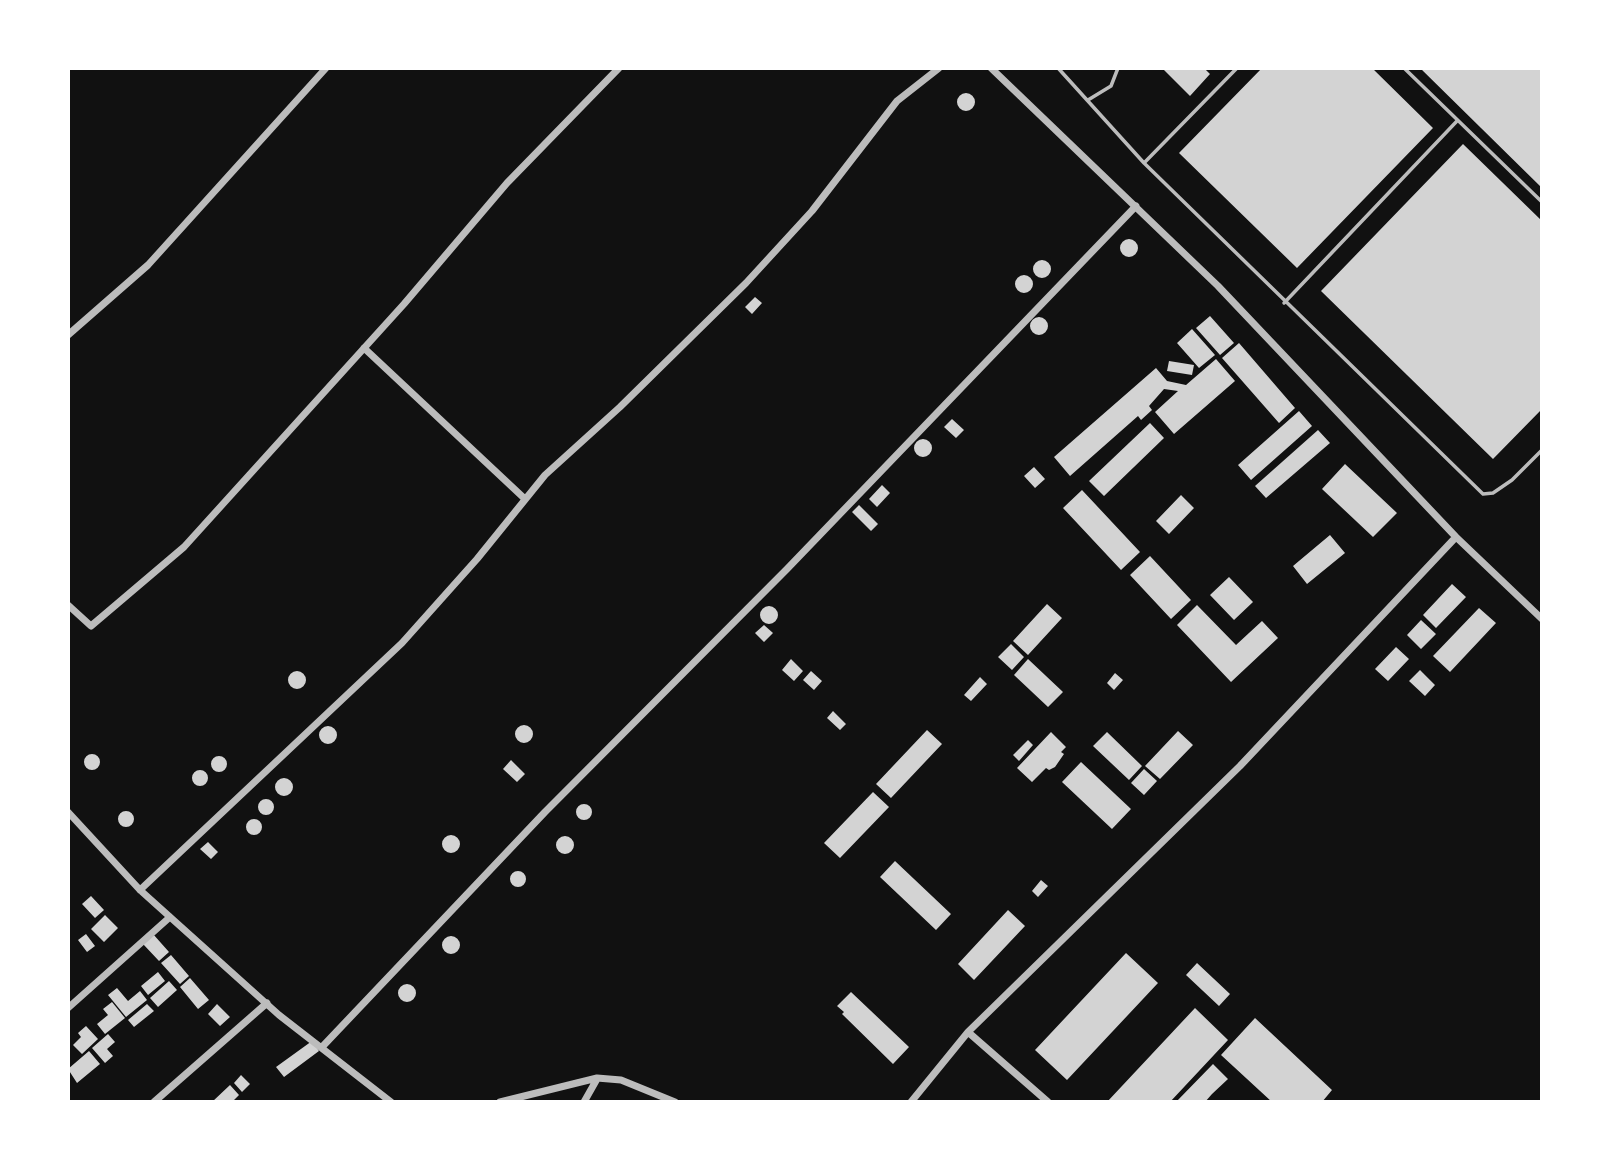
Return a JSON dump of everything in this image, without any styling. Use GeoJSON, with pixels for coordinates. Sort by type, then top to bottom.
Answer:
{"type":"FeatureCollection","features":[{"type":"Feature","properties":{"kind":"street"},"geometry":{"type":"LineString","coordinates":[[68,335],[148,265],[326,68]]}},
{"type":"Feature","properties":{"kind":"street"},"geometry":{"type":"LineString","coordinates":[[68,605],[91,626],[184,547],[364,348],[507,183],[619,68]]}},
{"type":"Feature","properties":{"kind":"street"},"geometry":{"type":"LineString","coordinates":[[140,890],[402,643],[545,475],[620,407],[747,283],[812,211],[897,101],[939,68]]}},
{"type":"Feature","properties":{"kind":"street"},"geometry":{"type":"LineString","coordinates":[[991,68],[1218,286],[1456,537],[1542,619]]}},
{"type":"Feature","properties":{"kind":"street"},"geometry":{"type":"LineString","coordinates":[[323,1046],[545,812],[787,569],[1136,206]]}},
{"type":"Feature","properties":{"kind":"street"},"geometry":{"type":"LineString","coordinates":[[364,348],[525,499]]}},
{"type":"Feature","properties":{"kind":"street"},"geometry":{"type":"LineString","coordinates":[[911,1102],[968,1032],[1240,766],[1456,537]]}},
{"type":"Feature","properties":{"kind":"street"},"geometry":{"type":"LineString","coordinates":[[68,812],[140,890],[267,1003],[391,1102]]}},
{"type":"Feature","properties":{"kind":"street"},"geometry":{"type":"LineString","coordinates":[[68,1008],[170,916]]}},
{"type":"Feature","properties":{"kind":"street"},"geometry":{"type":"LineString","coordinates":[[154,1102],[267,1003]]}},
{"type":"Feature","properties":{"kind":"street"},"geometry":{"type":"LineString","coordinates":[[968,1032],[1048,1102]]}},
{"type":"Feature","properties":{"kind":"street"},"geometry":{"type":"LineString","coordinates":[[584,1102],[597,1078]]}},
{"type":"Feature","properties":{"kind":"street"},"geometry":{"type":"LineString","coordinates":[[500,1102],[597,1078],[621,1080],[675,1102]]}},
{"type":"Feature","properties":{"kind":"lane"},"geometry":{"type":"LineString","coordinates":[[1058,68],[1144,163],[1284,303],[1483,494],[1493,493],[1512,480],[1542,450]]}},
{"type":"Feature","properties":{"kind":"lane"},"geometry":{"type":"LineString","coordinates":[[1088,100],[1111,86],[1118,68]]}},
{"type":"Feature","properties":{"kind":"lane"},"geometry":{"type":"LineString","coordinates":[[1144,163],[1237,68]]}},
{"type":"Feature","properties":{"kind":"lane"},"geometry":{"type":"LineString","coordinates":[[1404,68],[1542,202]]}},
{"type":"Feature","properties":{"kind":"lane"},"geometry":{"type":"LineString","coordinates":[[1284,303],[1457,121]]}},
{"type":"Feature","properties":{"kind":"building"},"geometry":{"type":"Polygon","coordinates":[[[1162,68],[1204,68],[1210,74],[1190,96],[1162,68]]]}},
{"type":"Feature","properties":{"kind":"building"},"geometry":{"type":"Polygon","coordinates":[[[1262,68],[1372,68],[1433,128],[1297,268],[1179,153],[1262,68]]]}},
{"type":"Feature","properties":{"kind":"building"},"geometry":{"type":"Polygon","coordinates":[[[1420,68],[1542,68],[1542,188],[1420,68]]]}},
{"type":"Feature","properties":{"kind":"building"},"geometry":{"type":"Polygon","coordinates":[[[966,93],[974,98],[975,102],[970,110],[966,111],[958,106],[957,102],[962,94],[966,93]]]}},
{"type":"Feature","properties":{"kind":"building"},"geometry":{"type":"Polygon","coordinates":[[[1463,144],[1542,221],[1542,409],[1493,459],[1321,291],[1463,144]]]}},
{"type":"Feature","properties":{"kind":"building"},"geometry":{"type":"Polygon","coordinates":[[[1129,239],[1137,244],[1138,248],[1133,256],[1129,257],[1121,252],[1120,248],[1125,240],[1129,239]]]}},
{"type":"Feature","properties":{"kind":"building"},"geometry":{"type":"Polygon","coordinates":[[[1042,260],[1050,265],[1051,269],[1046,277],[1042,278],[1034,273],[1033,269],[1038,261],[1042,260]]]}},
{"type":"Feature","properties":{"kind":"building"},"geometry":{"type":"Polygon","coordinates":[[[1024,275],[1030,278],[1033,284],[1030,290],[1024,293],[1018,290],[1015,284],[1018,278],[1024,275]]]}},
{"type":"Feature","properties":{"kind":"building"},"geometry":{"type":"Polygon","coordinates":[[[755,297],[762,303],[752,314],[745,307],[755,297]]]}},
{"type":"Feature","properties":{"kind":"building"},"geometry":{"type":"Polygon","coordinates":[[[1210,316],[1234,343],[1220,355],[1196,328],[1210,316]]]}},
{"type":"Feature","properties":{"kind":"building"},"geometry":{"type":"Polygon","coordinates":[[[1039,317],[1047,322],[1048,326],[1043,334],[1039,335],[1031,330],[1030,326],[1035,318],[1039,317]]]}},
{"type":"Feature","properties":{"kind":"building"},"geometry":{"type":"Polygon","coordinates":[[[1192,329],[1215,355],[1199,368],[1177,343],[1192,329]]]}},
{"type":"Feature","properties":{"kind":"building"},"geometry":{"type":"Polygon","coordinates":[[[1239,343],[1295,408],[1279,423],[1222,358],[1239,343]]]}},
{"type":"Feature","properties":{"kind":"building"},"geometry":{"type":"Polygon","coordinates":[[[1216,359],[1235,381],[1174,434],[1155,412],[1178,391],[1164,389],[1149,406],[1152,410],[1141,420],[1138,416],[1070,476],[1054,457],[1156,368],[1167,381],[1186,385],[1216,359]]]}},
{"type":"Feature","properties":{"kind":"building"},"geometry":{"type":"Polygon","coordinates":[[[1169,361],[1194,365],[1192,375],[1167,371],[1169,361]]]}},
{"type":"Feature","properties":{"kind":"building"},"geometry":{"type":"Polygon","coordinates":[[[1299,411],[1312,426],[1251,480],[1238,465],[1299,411]]]}},
{"type":"Feature","properties":{"kind":"building"},"geometry":{"type":"Polygon","coordinates":[[[952,419],[964,430],[956,438],[944,427],[952,419]]]}},
{"type":"Feature","properties":{"kind":"building"},"geometry":{"type":"Polygon","coordinates":[[[1150,423],[1164,438],[1104,496],[1089,481],[1150,423]]]}},
{"type":"Feature","properties":{"kind":"building"},"geometry":{"type":"Polygon","coordinates":[[[1318,430],[1330,443],[1266,498],[1255,486],[1318,430]]]}},
{"type":"Feature","properties":{"kind":"building"},"geometry":{"type":"Polygon","coordinates":[[[923,439],[929,442],[932,448],[929,454],[923,457],[917,454],[914,448],[917,442],[923,439]]]}},
{"type":"Feature","properties":{"kind":"building"},"geometry":{"type":"Polygon","coordinates":[[[1345,464],[1397,513],[1373,537],[1322,489],[1345,464]]]}},
{"type":"Feature","properties":{"kind":"building"},"geometry":{"type":"Polygon","coordinates":[[[1034,467],[1045,479],[1035,488],[1024,476],[1034,467]]]}},
{"type":"Feature","properties":{"kind":"building"},"geometry":{"type":"Polygon","coordinates":[[[882,485],[890,493],[877,507],[869,499],[882,485]]]}},
{"type":"Feature","properties":{"kind":"building"},"geometry":{"type":"Polygon","coordinates":[[[1082,490],[1140,552],[1121,570],[1063,508],[1082,490]]]}},
{"type":"Feature","properties":{"kind":"building"},"geometry":{"type":"Polygon","coordinates":[[[1181,495],[1194,508],[1169,534],[1156,521],[1181,495]]]}},
{"type":"Feature","properties":{"kind":"building"},"geometry":{"type":"Polygon","coordinates":[[[859,505],[878,524],[871,531],[852,512],[859,505]]]}},
{"type":"Feature","properties":{"kind":"building"},"geometry":{"type":"Polygon","coordinates":[[[1330,535],[1345,553],[1307,584],[1293,566],[1330,535]]]}},
{"type":"Feature","properties":{"kind":"building"},"geometry":{"type":"Polygon","coordinates":[[[1150,556],[1191,600],[1171,619],[1130,575],[1150,556]]]}},
{"type":"Feature","properties":{"kind":"building"},"geometry":{"type":"Polygon","coordinates":[[[1229,577],[1253,602],[1234,620],[1210,595],[1229,577]]]}},
{"type":"Feature","properties":{"kind":"building"},"geometry":{"type":"Polygon","coordinates":[[[1452,584],[1466,597],[1436,628],[1423,615],[1452,584]]]}},
{"type":"Feature","properties":{"kind":"building"},"geometry":{"type":"Polygon","coordinates":[[[1047,604],[1062,618],[1028,655],[1013,641],[1047,604]]]}},
{"type":"Feature","properties":{"kind":"building"},"geometry":{"type":"Polygon","coordinates":[[[1197,605],[1236,645],[1262,621],[1278,638],[1231,682],[1177,625],[1197,605]]]}},
{"type":"Feature","properties":{"kind":"building"},"geometry":{"type":"Polygon","coordinates":[[[769,606],[775,609],[778,615],[775,621],[769,624],[763,621],[760,615],[763,609],[769,606]]]}},
{"type":"Feature","properties":{"kind":"building"},"geometry":{"type":"Polygon","coordinates":[[[1479,608],[1496,623],[1450,672],[1433,656],[1479,608]]]}},
{"type":"Feature","properties":{"kind":"building"},"geometry":{"type":"Polygon","coordinates":[[[1421,620],[1436,634],[1421,649],[1407,635],[1421,620]]]}},
{"type":"Feature","properties":{"kind":"building"},"geometry":{"type":"Polygon","coordinates":[[[764,625],[773,633],[764,642],[755,633],[764,625]]]}},
{"type":"Feature","properties":{"kind":"building"},"geometry":{"type":"Polygon","coordinates":[[[1011,644],[1024,657],[1012,670],[998,657],[1011,644]]]}},
{"type":"Feature","properties":{"kind":"building"},"geometry":{"type":"Polygon","coordinates":[[[1396,647],[1409,659],[1388,681],[1375,669],[1396,647]]]}},
{"type":"Feature","properties":{"kind":"building"},"geometry":{"type":"Polygon","coordinates":[[[791,659],[803,671],[794,681],[782,670],[791,659]]]}},
{"type":"Feature","properties":{"kind":"building"},"geometry":{"type":"Polygon","coordinates":[[[1028,659],[1063,692],[1048,707],[1014,675],[1028,659]]]}},
{"type":"Feature","properties":{"kind":"building"},"geometry":{"type":"Polygon","coordinates":[[[1420,670],[1435,685],[1425,696],[1409,681],[1420,670]]]}},
{"type":"Feature","properties":{"kind":"building"},"geometry":{"type":"Polygon","coordinates":[[[297,671],[305,676],[306,680],[301,688],[297,689],[289,684],[288,680],[293,672],[297,671]]]}},
{"type":"Feature","properties":{"kind":"building"},"geometry":{"type":"Polygon","coordinates":[[[811,671],[822,681],[814,690],[803,680],[811,671]]]}},
{"type":"Feature","properties":{"kind":"building"},"geometry":{"type":"Polygon","coordinates":[[[1115,673],[1123,680],[1114,690],[1107,683],[1115,673]]]}},
{"type":"Feature","properties":{"kind":"building"},"geometry":{"type":"Polygon","coordinates":[[[980,677],[987,684],[971,701],[964,695],[980,677]]]}},
{"type":"Feature","properties":{"kind":"building"},"geometry":{"type":"Polygon","coordinates":[[[833,711],[846,724],[840,730],[827,718],[833,711]]]}},
{"type":"Feature","properties":{"kind":"building"},"geometry":{"type":"Polygon","coordinates":[[[524,725],[530,728],[533,734],[530,740],[524,743],[518,740],[515,734],[518,728],[524,725]]]}},
{"type":"Feature","properties":{"kind":"building"},"geometry":{"type":"Polygon","coordinates":[[[328,726],[336,731],[337,735],[332,743],[328,744],[320,739],[319,735],[324,727],[328,726]]]}},
{"type":"Feature","properties":{"kind":"building"},"geometry":{"type":"Polygon","coordinates":[[[927,730],[942,744],[891,798],[876,784],[927,730]]]}},
{"type":"Feature","properties":{"kind":"building"},"geometry":{"type":"Polygon","coordinates":[[[1178,731],[1193,745],[1160,779],[1145,766],[1178,731]]]}},
{"type":"Feature","properties":{"kind":"building"},"geometry":{"type":"Polygon","coordinates":[[[1051,732],[1066,747],[1061,752],[1064,754],[1055,767],[1049,770],[1046,768],[1032,782],[1017,768],[1051,732]]]}},
{"type":"Feature","properties":{"kind":"building"},"geometry":{"type":"Polygon","coordinates":[[[1107,732],[1142,766],[1129,780],[1093,746],[1107,732]]]}},
{"type":"Feature","properties":{"kind":"building"},"geometry":{"type":"Polygon","coordinates":[[[1028,740],[1033,745],[1019,761],[1013,755],[1028,740]]]}},
{"type":"Feature","properties":{"kind":"building"},"geometry":{"type":"Polygon","coordinates":[[[89,754],[95,754],[100,762],[98,768],[89,770],[84,765],[84,759],[89,754]]]}},
{"type":"Feature","properties":{"kind":"building"},"geometry":{"type":"Polygon","coordinates":[[[216,756],[222,756],[227,764],[225,770],[216,772],[211,767],[211,761],[216,756]]]}},
{"type":"Feature","properties":{"kind":"building"},"geometry":{"type":"Polygon","coordinates":[[[511,760],[525,774],[517,782],[503,769],[511,760]]]}},
{"type":"Feature","properties":{"kind":"building"},"geometry":{"type":"Polygon","coordinates":[[[1081,762],[1131,809],[1112,829],[1062,782],[1081,762]]]}},
{"type":"Feature","properties":{"kind":"building"},"geometry":{"type":"Polygon","coordinates":[[[1144,769],[1157,781],[1144,795],[1131,783],[1144,769]]]}},
{"type":"Feature","properties":{"kind":"building"},"geometry":{"type":"Polygon","coordinates":[[[197,770],[203,770],[208,778],[206,784],[197,786],[192,781],[192,775],[197,770]]]}},
{"type":"Feature","properties":{"kind":"building"},"geometry":{"type":"Polygon","coordinates":[[[284,778],[290,781],[293,787],[290,793],[284,796],[278,793],[275,787],[278,781],[284,778]]]}},
{"type":"Feature","properties":{"kind":"building"},"geometry":{"type":"Polygon","coordinates":[[[873,792],[889,807],[840,858],[824,843],[873,792]]]}},
{"type":"Feature","properties":{"kind":"building"},"geometry":{"type":"Polygon","coordinates":[[[263,799],[269,799],[274,807],[272,813],[263,815],[258,810],[258,804],[263,799]]]}},
{"type":"Feature","properties":{"kind":"building"},"geometry":{"type":"Polygon","coordinates":[[[581,804],[587,804],[592,812],[590,818],[581,820],[576,815],[576,809],[581,804]]]}},
{"type":"Feature","properties":{"kind":"building"},"geometry":{"type":"Polygon","coordinates":[[[123,811],[129,811],[134,819],[132,825],[123,827],[118,822],[118,816],[123,811]]]}},
{"type":"Feature","properties":{"kind":"building"},"geometry":{"type":"Polygon","coordinates":[[[251,819],[257,819],[262,827],[260,833],[251,835],[246,830],[246,824],[251,819]]]}},
{"type":"Feature","properties":{"kind":"building"},"geometry":{"type":"Polygon","coordinates":[[[451,835],[459,840],[460,844],[455,852],[451,853],[443,848],[442,844],[447,836],[451,835]]]}},
{"type":"Feature","properties":{"kind":"building"},"geometry":{"type":"Polygon","coordinates":[[[565,836],[571,839],[574,845],[571,851],[565,854],[559,851],[556,845],[559,839],[565,836]]]}},
{"type":"Feature","properties":{"kind":"building"},"geometry":{"type":"Polygon","coordinates":[[[208,842],[218,852],[211,859],[200,849],[208,842]]]}},
{"type":"Feature","properties":{"kind":"building"},"geometry":{"type":"Polygon","coordinates":[[[895,861],[951,914],[936,930],[880,877],[895,861]]]}},
{"type":"Feature","properties":{"kind":"building"},"geometry":{"type":"Polygon","coordinates":[[[515,871],[521,871],[526,879],[524,885],[515,887],[510,882],[510,876],[515,871]]]}},
{"type":"Feature","properties":{"kind":"building"},"geometry":{"type":"Polygon","coordinates":[[[1041,880],[1048,886],[1038,897],[1032,891],[1041,880]]]}},
{"type":"Feature","properties":{"kind":"building"},"geometry":{"type":"Polygon","coordinates":[[[91,896],[104,910],[95,918],[82,904],[91,896]]]}},
{"type":"Feature","properties":{"kind":"building"},"geometry":{"type":"Polygon","coordinates":[[[1008,910],[1025,926],[974,980],[958,964],[1008,910]]]}},
{"type":"Feature","properties":{"kind":"building"},"geometry":{"type":"Polygon","coordinates":[[[105,915],[118,928],[104,942],[91,929],[105,915]]]}},
{"type":"Feature","properties":{"kind":"building"},"geometry":{"type":"Polygon","coordinates":[[[86,934],[95,946],[87,952],[78,940],[86,934]]]}},
{"type":"Feature","properties":{"kind":"building"},"geometry":{"type":"Polygon","coordinates":[[[153,934],[169,952],[159,961],[143,944],[153,934]]]}},
{"type":"Feature","properties":{"kind":"building"},"geometry":{"type":"Polygon","coordinates":[[[451,936],[457,939],[460,945],[457,951],[451,954],[445,951],[442,945],[445,939],[451,936]]]}},
{"type":"Feature","properties":{"kind":"building"},"geometry":{"type":"Polygon","coordinates":[[[1126,953],[1158,983],[1067,1080],[1035,1050],[1126,953]]]}},
{"type":"Feature","properties":{"kind":"building"},"geometry":{"type":"Polygon","coordinates":[[[171,955],[189,976],[180,984],[161,963],[171,955]]]}},
{"type":"Feature","properties":{"kind":"building"},"geometry":{"type":"Polygon","coordinates":[[[1197,963],[1230,994],[1219,1006],[1186,975],[1197,963]]]}},
{"type":"Feature","properties":{"kind":"building"},"geometry":{"type":"Polygon","coordinates":[[[158,972],[165,981],[148,995],[141,986],[158,972]]]}},
{"type":"Feature","properties":{"kind":"building"},"geometry":{"type":"Polygon","coordinates":[[[190,978],[209,1000],[198,1009],[180,987],[190,978]]]}},
{"type":"Feature","properties":{"kind":"building"},"geometry":{"type":"Polygon","coordinates":[[[169,981],[177,990],[158,1007],[150,998],[169,981]]]}},
{"type":"Feature","properties":{"kind":"building"},"geometry":{"type":"Polygon","coordinates":[[[407,984],[415,989],[416,993],[411,1001],[407,1002],[399,997],[398,993],[403,985],[407,984]]]}},
{"type":"Feature","properties":{"kind":"building"},"geometry":{"type":"Polygon","coordinates":[[[117,988],[128,1001],[140,991],[147,1000],[126,1017],[108,995],[117,988]]]}},
{"type":"Feature","properties":{"kind":"building"},"geometry":{"type":"Polygon","coordinates":[[[851,992],[909,1047],[893,1064],[837,1006],[851,992]]]}},
{"type":"Feature","properties":{"kind":"building"},"geometry":{"type":"Polygon","coordinates":[[[112,1002],[125,1018],[105,1034],[97,1024],[108,1015],[103,1009],[112,1002]]]}},
{"type":"Feature","properties":{"kind":"building"},"geometry":{"type":"Polygon","coordinates":[[[147,1004],[154,1011],[134,1027],[128,1020],[147,1004]]]}},
{"type":"Feature","properties":{"kind":"building"},"geometry":{"type":"Polygon","coordinates":[[[217,1004],[230,1017],[220,1026],[208,1014],[217,1004]]]}},
{"type":"Feature","properties":{"kind":"building"},"geometry":{"type":"Polygon","coordinates":[[[1195,1008],[1228,1040],[1170,1102],[1107,1102],[1195,1008]]]}},
{"type":"Feature","properties":{"kind":"building"},"geometry":{"type":"Polygon","coordinates":[[[1255,1018],[1332,1090],[1322,1102],[1272,1102],[1221,1055],[1255,1018]]]}},
{"type":"Feature","properties":{"kind":"building"},"geometry":{"type":"Polygon","coordinates":[[[86,1026],[98,1039],[82,1054],[73,1045],[81,1037],[78,1033],[86,1026]]]}},
{"type":"Feature","properties":{"kind":"building"},"geometry":{"type":"Polygon","coordinates":[[[108,1034],[115,1042],[107,1049],[113,1056],[105,1063],[92,1048],[108,1034]]]}},
{"type":"Feature","properties":{"kind":"building"},"geometry":{"type":"Polygon","coordinates":[[[312,1041],[319,1051],[284,1077],[276,1067],[312,1041]]]}},
{"type":"Feature","properties":{"kind":"building"},"geometry":{"type":"Polygon","coordinates":[[[89,1051],[100,1064],[77,1083],[68,1069],[89,1051]]]}},
{"type":"Feature","properties":{"kind":"building"},"geometry":{"type":"Polygon","coordinates":[[[1213,1064],[1228,1079],[1205,1102],[1176,1102],[1213,1064]]]}},
{"type":"Feature","properties":{"kind":"building"},"geometry":{"type":"Polygon","coordinates":[[[241,1075],[250,1084],[242,1092],[234,1083],[241,1075]]]}},
{"type":"Feature","properties":{"kind":"building"},"geometry":{"type":"Polygon","coordinates":[[[230,1085],[239,1095],[232,1102],[212,1102],[230,1085]]]}}]}
